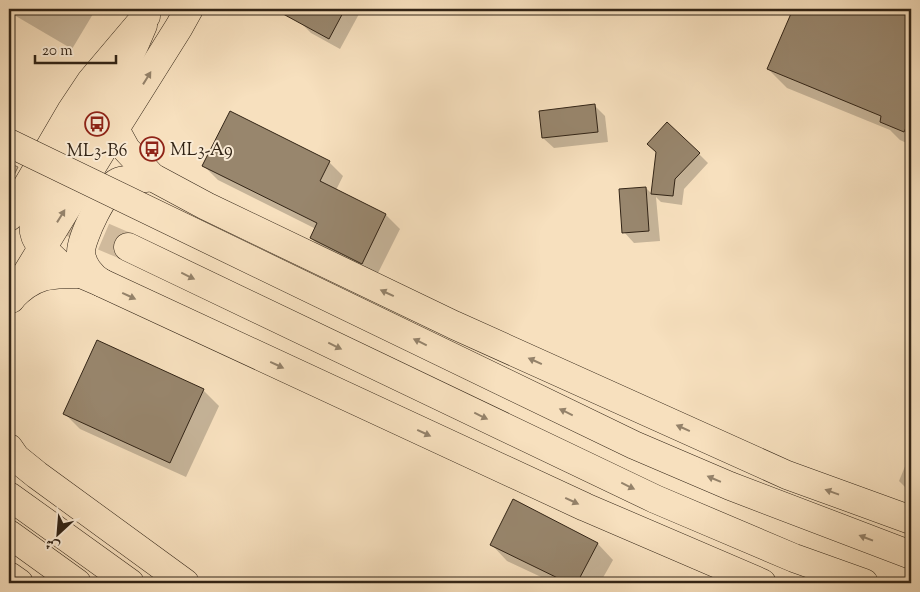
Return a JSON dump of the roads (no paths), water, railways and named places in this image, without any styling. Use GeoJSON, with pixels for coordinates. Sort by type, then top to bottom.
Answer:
{"type":"FeatureCollection","features":[{"type":"Feature","properties":{"kind":"main road"},"geometry":{"type":"LineString","coordinates":[[10,300],[189,9]]}},
{"type":"Feature","properties":{"kind":"main road"},"geometry":{"type":"LineString","coordinates":[[9,217],[71,111],[91,81],[149,12]]}},
{"type":"Feature","properties":{"kind":"main road"},"geometry":{"type":"LineString","coordinates":[[149,12],[124,66],[86,136],[34,222],[34,235],[42,248],[60,265],[585,507],[762,583]]}},
{"type":"Feature","properties":{"kind":"main road"},"geometry":{"type":"LineString","coordinates":[[114,129],[126,149],[152,177],[206,206],[454,325],[787,475],[911,520]]}},
{"type":"Feature","properties":{"kind":"main road"},"geometry":{"type":"LineString","coordinates":[[9,143],[634,445],[730,486],[911,555]]}},
{"type":"Feature","properties":{"kind":"main road"},"geometry":{"type":"LineString","coordinates":[[10,300],[22,287],[50,274],[96,280],[89,273],[81,251],[90,223],[107,193],[117,182],[152,177]]}},
{"type":"Feature","properties":{"kind":"main road"},"geometry":{"type":"LineString","coordinates":[[128,247],[655,499],[794,558],[864,583]]}},
{"type":"Feature","properties":{"kind":"main road"},"geometry":{"type":"LineString","coordinates":[[11,454],[185,583]]}},
{"type":"Feature","properties":{"kind":"main road"},"geometry":{"type":"LineString","coordinates":[[9,496],[130,583]]}},
{"type":"Feature","properties":{"kind":"main road"},"geometry":{"type":"LineString","coordinates":[[9,534],[77,583]]}},
{"type":"Feature","properties":{"kind":"main road"},"geometry":{"type":"LineString","coordinates":[[9,576],[19,583]]}},
{"type":"Feature","properties":{"kind":"tunnel"},"geometry":{"type":"LineString","coordinates":[[65,220],[128,247]]}},
{"type":"Feature","properties":{"kind":"place","name":"ML3-B6"},"geometry":{"type":"Point","coordinates":[97,124]}},
{"type":"Feature","properties":{"kind":"place","name":"ML3-A9"},"geometry":{"type":"Point","coordinates":[152,149]}}]}
